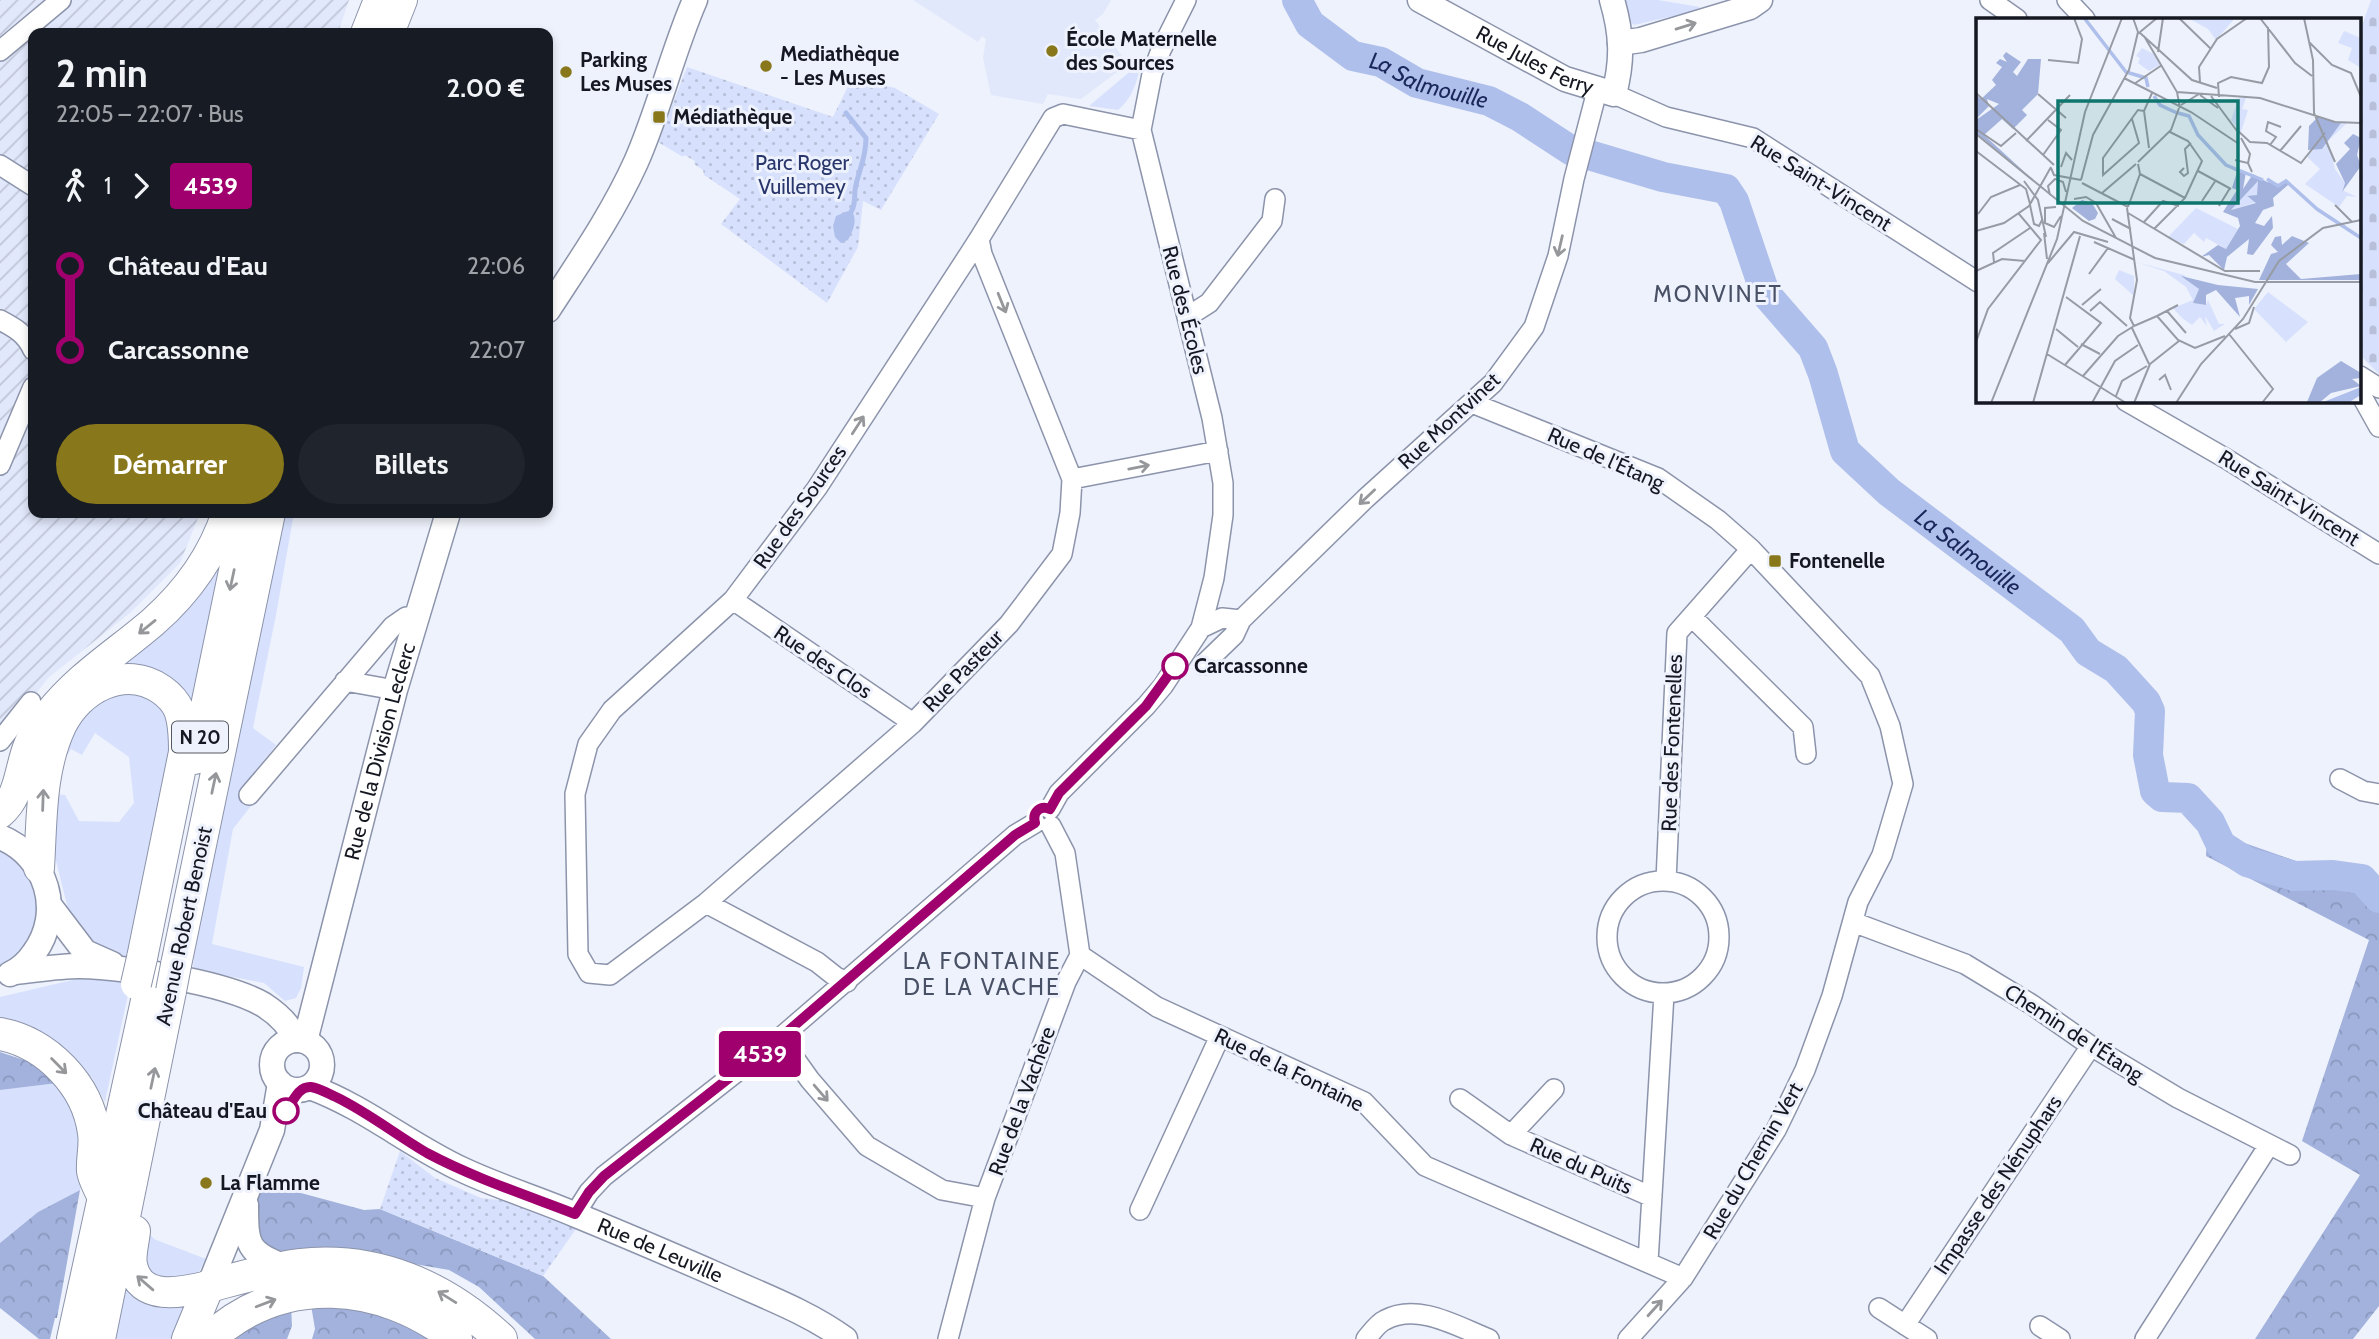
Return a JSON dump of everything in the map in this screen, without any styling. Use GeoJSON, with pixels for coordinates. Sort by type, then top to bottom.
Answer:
{"type":"FeatureCollection","features":[{"type":"Feature","properties":{"kind":"highway"},"geometry":{"type":"LineString","coordinates":[[0,1034],[18,1039],[50,1056],[76,1086],[93,1127],[108,1188]]}},
{"type":"Feature","properties":{"kind":"highway"},"geometry":{"type":"LineString","coordinates":[[209,1286],[286,1267],[330,1264],[367,1268],[428,1286],[453,1300],[501,1339]]}},
{"type":"Feature","properties":{"kind":"highway"},"geometry":{"type":"LineString","coordinates":[[209,1339],[242,1314],[268,1302],[301,1293],[327,1291],[360,1294],[391,1303],[433,1323],[456,1339]]}},
{"type":"Feature","properties":{"kind":"main road"},"geometry":{"type":"LineString","coordinates":[[368,28],[379,0]]}},
{"type":"Feature","properties":{"kind":"main road"},"geometry":{"type":"LineString","coordinates":[[391,28],[402,0]]}},
{"type":"Feature","properties":{"kind":"main road"},"geometry":{"type":"LineString","coordinates":[[0,813],[8,807],[19,783],[29,745],[48,715],[80,679],[174,602],[198,573],[219,537],[225,518]]}},
{"type":"Feature","properties":{"kind":"main road","name":"Avenue Robert Benoist"},"geometry":{"type":"LineString","coordinates":[[82,1336],[150,973],[245,518]]}},
{"type":"Feature","properties":{"kind":"main road","name":"Avenue Robert Benoist"},"geometry":{"type":"LineString","coordinates":[[150,973],[269,518]]}},
{"type":"Feature","properties":{"kind":"main road"},"geometry":{"type":"LineString","coordinates":[[39,868],[43,787],[62,724],[79,699],[103,682],[126,678],[151,682],[173,699],[179,710],[184,752],[150,973],[108,1120],[108,1188],[135,1221],[132,1263],[141,1283],[155,1291],[166,1293],[209,1286]]}},
{"type":"Feature","properties":{"kind":"main road"},"geometry":{"type":"LineString","coordinates":[[187,1339],[209,1286]]}},
{"type":"Feature","properties":{"kind":"street"},"geometry":{"type":"LineString","coordinates":[[0,51],[61,0]]}},
{"type":"Feature","properties":{"kind":"street"},"geometry":{"type":"LineString","coordinates":[[553,302],[611,213],[636,160],[695,0]]}},
{"type":"Feature","properties":{"kind":"street","name":"Rue des Écoles"},"geometry":{"type":"LineString","coordinates":[[1186,0],[1156,62],[1144,105],[1141,130],[1187,317],[1223,483],[1223,515],[1214,578],[1201,628]]}},
{"type":"Feature","properties":{"kind":"street","name":"Rue Jules Ferry"},"geometry":{"type":"LineString","coordinates":[[1420,0],[1565,79],[1606,93]]}},
{"type":"Feature","properties":{"kind":"street"},"geometry":{"type":"LineString","coordinates":[[1606,93],[1621,69],[1621,29],[1612,0]]}},
{"type":"Feature","properties":{"kind":"street"},"geometry":{"type":"LineString","coordinates":[[1620,43],[1641,40],[1750,7],[1760,0]]}},
{"type":"Feature","properties":{"kind":"street"},"geometry":{"type":"LineString","coordinates":[[1990,0],[2016,18]]}},
{"type":"Feature","properties":{"kind":"street"},"geometry":{"type":"LineString","coordinates":[[2067,0],[2084,18]]}},
{"type":"Feature","properties":{"kind":"street","name":"Rue Montvinet"},"geometry":{"type":"LineString","coordinates":[[1203,665],[1234,635],[1241,620],[1365,499],[1493,383],[1534,327],[1558,256],[1586,130],[1606,93]]}},
{"type":"Feature","properties":{"kind":"street","name":"Rue Saint-Vincent"},"geometry":{"type":"LineString","coordinates":[[1606,93],[1666,117],[1753,138],[1976,281]]}},
{"type":"Feature","properties":{"kind":"street","name":"Rue des Sources"},"geometry":{"type":"LineString","coordinates":[[589,973],[578,954],[575,794],[588,744],[612,710],[733,600],[817,488],[979,239],[1053,118],[1063,114],[1141,130]]}},
{"type":"Feature","properties":{"kind":"street"},"geometry":{"type":"LineString","coordinates":[[0,164],[28,183]]}},
{"type":"Feature","properties":{"kind":"street"},"geometry":{"type":"LineString","coordinates":[[1187,317],[1209,303],[1272,221],[1275,199]]}},
{"type":"Feature","properties":{"kind":"street","name":"Rue Pasteur"},"geometry":{"type":"LineString","coordinates":[[589,973],[610,975],[706,903],[913,723],[1009,624],[1062,554],[1070,513],[1072,479],[982,254],[979,239]]}},
{"type":"Feature","properties":{"kind":"street"},"geometry":{"type":"LineString","coordinates":[[0,320],[16,328],[28,339]]}},
{"type":"Feature","properties":{"kind":"street"},"geometry":{"type":"LineString","coordinates":[[2362,377],[2379,388]]}},
{"type":"Feature","properties":{"kind":"street"},"geometry":{"type":"LineString","coordinates":[[2362,397],[2379,427]]}},
{"type":"Feature","properties":{"kind":"street"},"geometry":{"type":"LineString","coordinates":[[0,465],[28,399]]}},
{"type":"Feature","properties":{"kind":"street","name":"Rue Saint-Vincent"},"geometry":{"type":"LineString","coordinates":[[2128,402],[2225,458],[2379,554]]}},
{"type":"Feature","properties":{"kind":"street","name":"Rue de l'Étang"},"geometry":{"type":"LineString","coordinates":[[1472,403],[1658,478],[1718,520],[1751,549],[1870,676],[1890,726],[1903,784],[1882,855],[1858,902],[1853,922]]}},
{"type":"Feature","properties":{"kind":"street"},"geometry":{"type":"LineString","coordinates":[[1072,479],[1218,451]]}},
{"type":"Feature","properties":{"kind":"street","name":"Rue de la Division Leclerc"},"geometry":{"type":"LineString","coordinates":[[303,1048],[395,690],[446,518]]}},
{"type":"Feature","properties":{"kind":"street","name":"Rue des Fontenelles"},"geometry":{"type":"LineString","coordinates":[[1666,881],[1677,633],[1751,549]]}},
{"type":"Feature","properties":{"kind":"street","name":"Rue des Clos"},"geometry":{"type":"LineString","coordinates":[[733,600],[913,723]]}},
{"type":"Feature","properties":{"kind":"street"},"geometry":{"type":"LineString","coordinates":[[249,794],[393,626],[406,617],[416,618]]}},
{"type":"Feature","properties":{"kind":"street"},"geometry":{"type":"LineString","coordinates":[[1692,617],[1803,727],[1806,754]]}},
{"type":"Feature","properties":{"kind":"street"},"geometry":{"type":"LineString","coordinates":[[575,1214],[589,1192],[604,1176],[780,1038],[1015,835],[1045,819],[1059,793],[1163,686],[1201,628],[1222,618],[1241,620]]}},
{"type":"Feature","properties":{"kind":"street"},"geometry":{"type":"LineString","coordinates":[[345,681],[395,690]]}},
{"type":"Feature","properties":{"kind":"street"},"geometry":{"type":"LineString","coordinates":[[0,741],[31,702]]}},
{"type":"Feature","properties":{"kind":"street"},"geometry":{"type":"LineString","coordinates":[[2340,779],[2363,792],[2379,794]]}},
{"type":"Feature","properties":{"kind":"street"},"geometry":{"type":"LineString","coordinates":[[1045,819],[1065,853],[1080,955]]}},
{"type":"Feature","properties":{"kind":"street"},"geometry":{"type":"LineString","coordinates":[[0,837],[26,853],[39,868],[47,886],[50,906],[48,925],[41,944],[30,960],[7,975]]}},
{"type":"Feature","properties":{"kind":"street"},"geometry":{"type":"LineString","coordinates":[[1666,881],[1685,885],[1702,896],[1714,911],[1720,929],[1719,948],[1712,967],[1700,981],[1683,991],[1664,994],[1646,991],[1630,983],[1617,970],[1609,954],[1607,936],[1610,918],[1619,903],[1632,890],[1648,883],[1666,881]]}},
{"type":"Feature","properties":{"kind":"street"},"geometry":{"type":"LineString","coordinates":[[706,903],[817,962],[846,982]]}},
{"type":"Feature","properties":{"kind":"street"},"geometry":{"type":"LineString","coordinates":[[50,906],[85,952],[150,973],[240,994],[270,1009],[299,1011],[319,992]]}},
{"type":"Feature","properties":{"kind":"street","name":"Chemin de l'Étang"},"geometry":{"type":"LineString","coordinates":[[1853,922],[1965,964],[2031,1004],[2091,1046],[2178,1098],[2290,1155]]}},
{"type":"Feature","properties":{"kind":"street","name":"Rue du Chemin Vert"},"geometry":{"type":"LineString","coordinates":[[1628,1339],[1683,1278],[1776,1130],[1805,1070],[1832,996],[1853,922]]}},
{"type":"Feature","properties":{"kind":"street","name":"Rue de la Fontaine"},"geometry":{"type":"LineString","coordinates":[[1080,955],[1157,1007],[1364,1102],[1425,1166],[1683,1278]]}},
{"type":"Feature","properties":{"kind":"street","name":"Rue de la Vachère"},"geometry":{"type":"LineString","coordinates":[[948,1339],[985,1198],[1066,982],[1080,955]]}},
{"type":"Feature","properties":{"kind":"street"},"geometry":{"type":"LineString","coordinates":[[7,975],[77,966],[150,973]]}},
{"type":"Feature","properties":{"kind":"street"},"geometry":{"type":"LineString","coordinates":[[1648,1262],[1664,994]]}},
{"type":"Feature","properties":{"kind":"street","name":"Rue de Leuville"},"geometry":{"type":"LineString","coordinates":[[270,1009],[278,1031],[303,1048],[359,1108],[389,1130],[429,1153],[465,1171],[575,1214],[788,1306],[827,1326],[845,1339]]}},
{"type":"Feature","properties":{"kind":"street"},"geometry":{"type":"LineString","coordinates":[[1140,1210],[1220,1036]]}},
{"type":"Feature","properties":{"kind":"street"},"geometry":{"type":"LineString","coordinates":[[780,1038],[810,1080],[867,1146],[942,1190],[985,1198]]}},
{"type":"Feature","properties":{"kind":"street","name":"Impasse des Nénuphars"},"geometry":{"type":"LineString","coordinates":[[1905,1325],[2091,1046]]}},
{"type":"Feature","properties":{"kind":"street"},"geometry":{"type":"LineString","coordinates":[[209,1286],[272,1130],[296,1087],[320,1076],[303,1048]]}},
{"type":"Feature","properties":{"kind":"street","name":"Rue de Leuville"},"geometry":{"type":"LineString","coordinates":[[303,1048],[273,1056],[272,1071],[296,1087],[359,1108]]}},
{"type":"Feature","properties":{"kind":"street","name":"Rue du Puits"},"geometry":{"type":"LineString","coordinates":[[1511,1135],[1554,1089]]}},
{"type":"Feature","properties":{"kind":"street","name":"Rue du Puits"},"geometry":{"type":"LineString","coordinates":[[1460,1099],[1511,1135],[1651,1197]]}},
{"type":"Feature","properties":{"kind":"street"},"geometry":{"type":"LineString","coordinates":[[2144,1339],[2269,1144]]}},
{"type":"Feature","properties":{"kind":"street"},"geometry":{"type":"LineString","coordinates":[[246,1194],[246,1231],[250,1246],[263,1259],[286,1267]]}},
{"type":"Feature","properties":{"kind":"street"},"geometry":{"type":"LineString","coordinates":[[1879,1308],[1927,1339]]}},
{"type":"Feature","properties":{"kind":"street"},"geometry":{"type":"LineString","coordinates":[[1366,1339],[1383,1320],[1403,1314],[1427,1315],[1489,1339]]}},
{"type":"Feature","properties":{"kind":"street"},"geometry":{"type":"LineString","coordinates":[[2040,1326],[2060,1339]]}},
{"type":"Feature","properties":{"kind":"shaded area"},"geometry":{"type":"Polygon","coordinates":[[[0,0],[349,0],[340,28],[28,28],[28,518],[198,518],[180,563],[130,613],[48,678],[0,741],[0,0]]]}},
{"type":"Feature","properties":{"kind":"shaded area","name":"École Maternelle des Sources"},"geometry":{"type":"Polygon","coordinates":[[[913,0],[1111,0],[1103,14],[1095,20],[1128,64],[1081,99],[1048,94],[1043,104],[991,95],[983,58],[986,39],[982,36],[978,42],[913,0]]]}},
{"type":"Feature","properties":{"kind":"shaded area"},"geometry":{"type":"Polygon","coordinates":[[[848,211],[853,213],[854,226],[848,240],[841,243],[835,237],[833,226],[836,216],[848,211]]]}},
{"type":"Feature","properties":{"kind":"green space"},"geometry":{"type":"Polygon","coordinates":[[[1617,0],[1658,0],[1700,7],[1695,11],[1634,25],[1617,0]]]}},
{"type":"Feature","properties":{"kind":"green space"},"geometry":{"type":"Polygon","coordinates":[[[2371,0],[2379,0],[2379,374],[2362,357],[2362,25],[2371,0]]]}},
{"type":"Feature","properties":{"kind":"green space"},"geometry":{"type":"Polygon","coordinates":[[[1138,59],[1142,60],[1131,94],[1118,110],[1089,106],[1133,69],[1138,59]]]}},
{"type":"Feature","properties":{"kind":"green space","name":"Parc Roger Vuillemey"},"geometry":{"type":"Polygon","coordinates":[[[687,67],[833,117],[852,78],[895,88],[939,114],[881,210],[863,201],[858,247],[827,303],[721,224],[740,199],[704,175],[703,170],[694,164],[695,161],[658,142],[687,67]]]}},
{"type":"Feature","properties":{"kind":"green space"},"geometry":{"type":"Polygon","coordinates":[[[279,518],[293,518],[253,728],[276,745],[242,788],[255,801],[233,829],[212,944],[304,967],[301,988],[296,998],[285,1001],[264,983],[193,969],[195,942],[279,518]]]}},
{"type":"Feature","properties":{"kind":"green space"},"geometry":{"type":"Polygon","coordinates":[[[224,547],[194,709],[140,672],[32,753],[224,547]]]}},
{"type":"Feature","properties":{"kind":"green space"},"geometry":{"type":"Polygon","coordinates":[[[111,688],[163,701],[177,732],[135,962],[90,945],[68,909],[55,857],[50,820],[52,794],[65,795],[79,821],[119,822],[134,803],[129,757],[95,733],[82,755],[71,749],[64,760],[61,739],[111,688]]]}},
{"type":"Feature","properties":{"kind":"green space"},"geometry":{"type":"Polygon","coordinates":[[[2219,834],[2333,874],[2365,875],[2379,885],[2379,1306],[2353,1339],[2255,1339],[2360,1175],[2302,1141],[2369,940],[2206,856],[2207,838],[2219,834]]]}},
{"type":"Feature","properties":{"kind":"green space"},"geometry":{"type":"Polygon","coordinates":[[[0,848],[8,851],[35,879],[41,918],[23,953],[0,967],[0,848]]]}},
{"type":"Feature","properties":{"kind":"green space"},"geometry":{"type":"Polygon","coordinates":[[[132,976],[105,1102],[92,1078],[77,1063],[0,1022],[0,997],[81,978],[132,976]]]}},
{"type":"Feature","properties":{"kind":"green space"},"geometry":{"type":"Polygon","coordinates":[[[0,1052],[33,1063],[58,1083],[0,1090],[0,1052]]]}},
{"type":"Feature","properties":{"kind":"green space"},"geometry":{"type":"Polygon","coordinates":[[[58,1083],[75,1109],[85,1159],[80,1190],[38,1212],[0,1243],[0,1090],[58,1083]]]}},
{"type":"Feature","properties":{"kind":"green space"},"geometry":{"type":"Polygon","coordinates":[[[400,1151],[435,1178],[481,1198],[508,1201],[576,1229],[543,1276],[380,1209],[400,1151]]]}},
{"type":"Feature","properties":{"kind":"green space"},"geometry":{"type":"Polygon","coordinates":[[[260,1182],[364,1210],[380,1209],[543,1276],[611,1339],[535,1339],[479,1287],[449,1270],[362,1255],[284,1252],[271,1247],[261,1240],[254,1210],[260,1182]]]}},
{"type":"Feature","properties":{"kind":"green space"},"geometry":{"type":"Polygon","coordinates":[[[80,1190],[57,1318],[50,1339],[39,1339],[0,1308],[0,1243],[38,1212],[80,1190]]]}},
{"type":"Feature","properties":{"kind":"green space"},"geometry":{"type":"Polygon","coordinates":[[[142,1224],[154,1239],[206,1259],[197,1275],[172,1281],[153,1273],[145,1259],[142,1224]]]}},
{"type":"Feature","properties":{"kind":"green space"},"geometry":{"type":"Polygon","coordinates":[[[121,1285],[200,1295],[180,1339],[109,1339],[121,1285]]]}},
{"type":"Feature","properties":{"kind":"green space"},"geometry":{"type":"Polygon","coordinates":[[[311,1305],[362,1306],[433,1339],[312,1339],[315,1329],[311,1305]]]}},
{"type":"Feature","properties":{"kind":"green space"},"geometry":{"type":"Polygon","coordinates":[[[291,1306],[292,1326],[287,1339],[228,1339],[291,1306]]]}},
{"type":"Feature","properties":{"kind":"waterway","name":"La Salmouille"},"geometry":{"type":"LineString","coordinates":[[1297,0],[1310,24],[1353,56],[1381,62],[1417,83],[1489,101],[1520,117],[1572,151]]}},
{"type":"Feature","properties":{"kind":"waterway"},"geometry":{"type":"LineString","coordinates":[[846,113],[866,138],[851,212]]}},
{"type":"Feature","properties":{"kind":"waterway","name":"La Salmouille"},"geometry":{"type":"LineString","coordinates":[[1589,155],[1663,177],[1726,189],[1734,201],[1765,293],[1813,348],[1845,451],[1889,492],[2072,630],[2088,652],[2116,669],[2146,702],[2150,711],[2148,755],[2155,791],[2162,797],[2188,798],[2210,822],[2221,845],[2247,862],[2294,876],[2333,875],[2362,879],[2379,898]]}},
{"type":"Feature","properties":{"kind":"bus line","name":"4539"},"geometry":{"type":"LineString","coordinates":[[286,1111],[299,1090],[310,1087],[327,1093],[359,1108],[389,1130],[465,1171],[575,1214],[589,1192],[604,1176],[780,1038],[1015,835],[1035,823],[1037,810],[1043,807],[1050,809],[1059,793],[1146,706],[1175,666]]}},
{"type":"Feature","properties":{"kind":"place","name":"École Maternelle des Sources"},"geometry":{"type":"Point","coordinates":[1052,51]}},
{"type":"Feature","properties":{"kind":"place","name":"Mediathèque - Les Muses"},"geometry":{"type":"Point","coordinates":[766,66]}},
{"type":"Feature","properties":{"kind":"place","name":"Parking Les Muses"},"geometry":{"type":"Point","coordinates":[566,72]}},
{"type":"Feature","properties":{"kind":"place","name":"Médiathèque"},"geometry":{"type":"Point","coordinates":[659,117]}},
{"type":"Feature","properties":{"kind":"place","name":"Fontenelle"},"geometry":{"type":"Point","coordinates":[1775,561]}},
{"type":"Feature","properties":{"kind":"place","name":"Carcassonne"},"geometry":{"type":"Point","coordinates":[1175,666]}},
{"type":"Feature","properties":{"kind":"place","name":"Château d'Eau"},"geometry":{"type":"Point","coordinates":[286,1111]}},
{"type":"Feature","properties":{"kind":"place","name":"La Flamme"},"geometry":{"type":"Point","coordinates":[206,1183]}},
{"type":"Feature","properties":{"kind":"district","name":"MONVINET"},"geometry":{"type":"Point","coordinates":[1718,294]}},
{"type":"Feature","properties":{"kind":"district","name":"LA FONTAINE DE LA VACHE"},"geometry":{"type":"Point","coordinates":[982,974]}}]}
